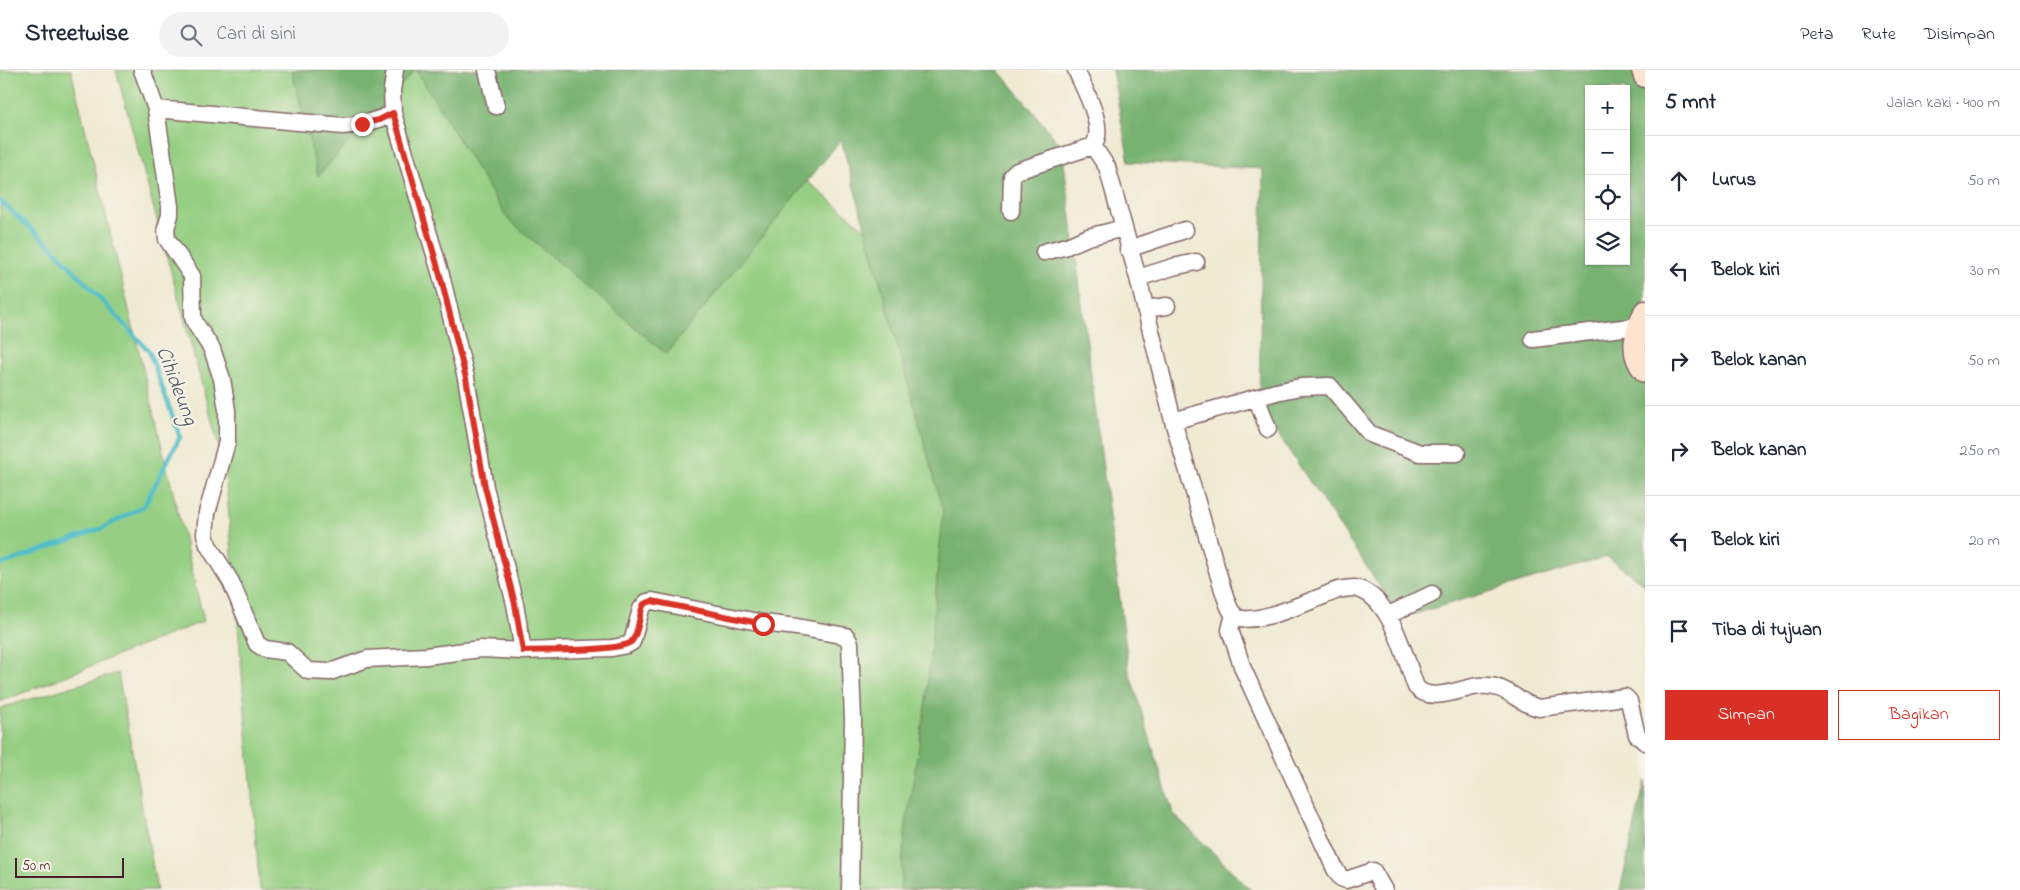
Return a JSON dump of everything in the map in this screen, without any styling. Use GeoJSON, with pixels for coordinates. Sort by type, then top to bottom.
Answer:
{"type":"FeatureCollection","features":[{"type":"Feature","properties":{"kind":"street"},"geometry":{"type":"LineString","coordinates":[[142,70],[156,109],[170,206],[170,215],[166,228],[167,239],[192,276],[194,323],[212,348],[222,379],[226,403],[227,442],[207,513],[205,534],[208,545],[231,582],[257,644],[265,649],[287,652],[305,670],[314,672],[336,671],[367,659],[426,656],[480,649],[523,651],[612,648],[632,642],[644,604],[652,601],[763,624],[797,627],[846,636],[850,643],[853,720],[850,890]]}},
{"type":"Feature","properties":{"kind":"street"},"geometry":{"type":"LineString","coordinates":[[395,70],[392,90],[393,113],[440,275],[464,369],[485,487],[515,604],[523,651]]}},
{"type":"Feature","properties":{"kind":"street"},"geometry":{"type":"LineString","coordinates":[[488,70],[496,106]]}},
{"type":"Feature","properties":{"kind":"street"},"geometry":{"type":"LineString","coordinates":[[1011,211],[1012,176],[1017,171],[1093,146],[1097,142],[1097,121],[1076,70]]}},
{"type":"Feature","properties":{"kind":"street"},"geometry":{"type":"LineString","coordinates":[[1643,70],[1645,76]]}},
{"type":"Feature","properties":{"kind":"street"},"geometry":{"type":"LineString","coordinates":[[156,109],[343,126],[370,122],[393,113]]}},
{"type":"Feature","properties":{"kind":"street"},"geometry":{"type":"LineString","coordinates":[[1093,146],[1107,167],[1128,249],[1138,278],[1173,421],[1223,590],[1234,614],[1240,618],[1257,618],[1338,590],[1354,588],[1371,596],[1389,616],[1416,687],[1420,692],[1434,695],[1480,686],[1493,686],[1501,688],[1533,707],[1539,708],[1625,697],[1629,700],[1637,735],[1645,742]]}},
{"type":"Feature","properties":{"kind":"street"},"geometry":{"type":"LineString","coordinates":[[1044,252],[1067,246],[1088,237],[1124,228]]}},
{"type":"Feature","properties":{"kind":"street"},"geometry":{"type":"LineString","coordinates":[[1128,249],[1185,230]]}},
{"type":"Feature","properties":{"kind":"street"},"geometry":{"type":"LineString","coordinates":[[1138,278],[1196,262]]}},
{"type":"Feature","properties":{"kind":"street"},"geometry":{"type":"LineString","coordinates":[[1146,309],[1167,306]]}},
{"type":"Feature","properties":{"kind":"street"},"geometry":{"type":"LineString","coordinates":[[1533,339],[1642,319],[1636,357],[1645,370]]}},
{"type":"Feature","properties":{"kind":"street"},"geometry":{"type":"LineString","coordinates":[[1173,421],[1226,405],[1300,387],[1330,386],[1370,434],[1420,453],[1458,453]]}},
{"type":"Feature","properties":{"kind":"street"},"geometry":{"type":"LineString","coordinates":[[1257,399],[1268,430]]}},
{"type":"Feature","properties":{"kind":"street"},"geometry":{"type":"LineString","coordinates":[[1389,616],[1432,594]]}},
{"type":"Feature","properties":{"kind":"street"},"geometry":{"type":"LineString","coordinates":[[1234,614],[1230,630],[1243,669],[1335,869],[1341,878],[1346,880],[1373,871],[1384,890]]}},
{"type":"Feature","properties":{"kind":"green space"},"geometry":{"type":"Polygon","coordinates":[[[0,70],[71,70],[204,621],[0,702],[0,70]]]}},
{"type":"Feature","properties":{"kind":"green space"},"geometry":{"type":"Polygon","coordinates":[[[116,70],[496,70],[713,104],[1038,371],[964,890],[260,890],[225,469],[116,70]]]}},
{"type":"Feature","properties":{"kind":"green space"},"geometry":{"type":"Polygon","coordinates":[[[292,70],[415,70],[318,176],[292,70]]]}},
{"type":"Feature","properties":{"kind":"green space"},"geometry":{"type":"Polygon","coordinates":[[[416,70],[999,70],[1062,147],[1129,671],[1173,813],[1251,890],[900,890],[906,824],[926,703],[943,511],[841,140],[666,354],[507,218],[416,70]]]}},
{"type":"Feature","properties":{"kind":"green space"},"geometry":{"type":"Polygon","coordinates":[[[1112,70],[1645,70],[1645,585],[1607,557],[1401,618],[1259,406],[1263,169],[1129,162],[1112,70]]]}},
{"type":"Feature","properties":{"kind":"green space"},"geometry":{"type":"Polygon","coordinates":[[[118,673],[157,890],[0,890],[0,708],[118,673]]]}},
{"type":"Feature","properties":{"kind":"green space"},"geometry":{"type":"Polygon","coordinates":[[[1645,781],[1645,890],[1620,890],[1645,781]]]}},
{"type":"Feature","properties":{"kind":"waterway","name":"Cihideung"},"geometry":{"type":"LineString","coordinates":[[0,201],[53,248],[149,351],[180,437],[144,506],[103,528],[0,565]]}},
{"type":"Feature","properties":{"kind":"route"},"geometry":{"type":"LineString","coordinates":[[362,124],[379,120],[393,113],[440,275],[466,378],[485,487],[515,604],[523,651],[612,648],[627,645],[632,642],[635,636],[644,604],[652,601],[763,624]]}}]}
